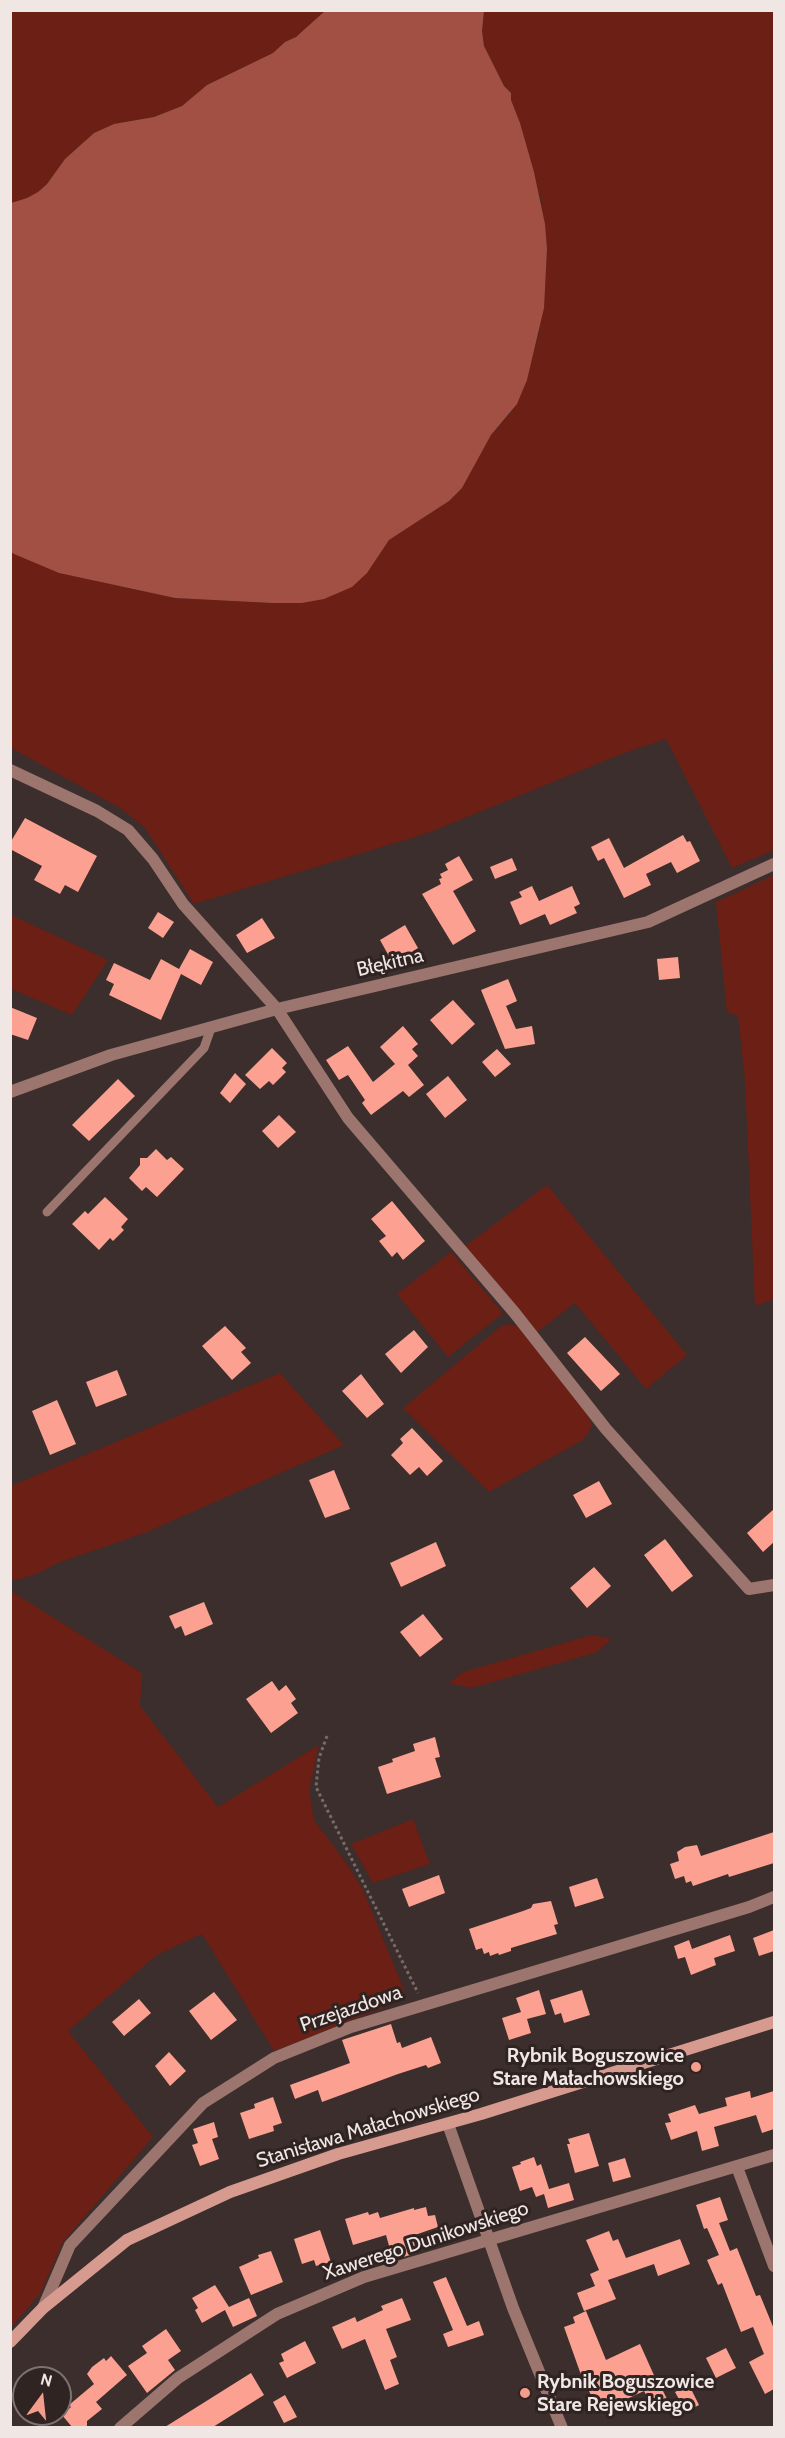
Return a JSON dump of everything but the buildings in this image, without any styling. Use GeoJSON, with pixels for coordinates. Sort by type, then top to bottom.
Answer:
{"type":"FeatureCollection","features":[{"type":"Feature","properties":{"kind":"street"},"geometry":{"type":"LineString","coordinates":[[10,770],[97,811],[128,830],[153,859],[183,904],[277,1009],[348,1118],[514,1312],[606,1429],[749,1589],[774,1585]]}},
{"type":"Feature","properties":{"kind":"street","name":"Błękitna"},"geometry":{"type":"LineString","coordinates":[[10,1092],[111,1055],[277,1009],[648,922],[774,864]]}},
{"type":"Feature","properties":{"kind":"street","name":"Przejazdowa"},"geometry":{"type":"LineString","coordinates":[[43,2308],[70,2245],[203,2103],[274,2058],[351,2027],[749,1907],[774,1897]]}},
{"type":"Feature","properties":{"kind":"street","name":"Stanisława Małachowskiego"},"geometry":{"type":"LineString","coordinates":[[10,2342],[43,2308],[127,2240],[230,2192],[338,2154],[448,2124],[774,2022]]}},
{"type":"Feature","properties":{"kind":"street"},"geometry":{"type":"LineString","coordinates":[[448,2124],[513,2308],[562,2427]]}},
{"type":"Feature","properties":{"kind":"street","name":"Xawerego Dunikowskiego"},"geometry":{"type":"LineString","coordinates":[[120,2427],[178,2378],[277,2314],[364,2277],[774,2155]]}},
{"type":"Feature","properties":{"kind":"street"},"geometry":{"type":"LineString","coordinates":[[737,2167],[774,2266]]}},
{"type":"Feature","properties":{"kind":"lane"},"geometry":{"type":"LineString","coordinates":[[48,1212],[204,1048],[211,1028]]}},
{"type":"Feature","properties":{"kind":"path"},"geometry":{"type":"LineString","coordinates":[[327,1736],[319,1758],[316,1787],[417,1988],[422,2006]]}},
{"type":"Feature","properties":{"kind":"shaded area"},"geometry":{"type":"Polygon","coordinates":[[[326,10],[484,11],[482,31],[484,46],[504,86],[511,93],[511,100],[534,172],[545,224],[547,249],[544,308],[527,380],[517,404],[491,435],[462,488],[449,501],[389,540],[367,573],[352,587],[324,599],[302,603],[272,603],[175,598],[59,573],[14,554],[10,551],[11,203],[38,192],[47,184],[65,159],[94,133],[114,124],[154,117],[182,106],[207,85],[273,53],[285,42],[296,37],[326,10]]]}},
{"type":"Feature","properties":{"kind":"shaded area"},"geometry":{"type":"Polygon","coordinates":[[[11,11],[326,11],[273,53],[207,85],[182,106],[153,117],[114,124],[94,133],[65,159],[47,184],[38,192],[11,203],[11,11]]]}},
{"type":"Feature","properties":{"kind":"shaded area"},"geometry":{"type":"Polygon","coordinates":[[[484,11],[774,11],[774,659],[772,667],[774,672],[774,850],[732,868],[666,739],[624,753],[428,833],[194,904],[145,828],[122,809],[11,748],[10,551],[59,573],[175,598],[272,603],[378,555],[389,540],[449,501],[462,488],[491,435],[509,415],[522,393],[539,333],[547,249],[541,200],[520,123],[511,100],[511,93],[504,86],[484,46],[482,31],[484,11]]]}},
{"type":"Feature","properties":{"kind":"shaded area"},"geometry":{"type":"Polygon","coordinates":[[[774,875],[774,1299],[755,1306],[745,1081],[738,1016],[727,1012],[716,902],[774,875]]]}},
{"type":"Feature","properties":{"kind":"shaded area"},"geometry":{"type":"Polygon","coordinates":[[[11,915],[108,960],[72,1015],[11,989],[11,915]]]}},
{"type":"Feature","properties":{"kind":"shaded area"},"geometry":{"type":"Polygon","coordinates":[[[547,1185],[687,1355],[646,1389],[575,1303],[537,1332],[464,1247],[547,1185]]]}},
{"type":"Feature","properties":{"kind":"shaded area"},"geometry":{"type":"Polygon","coordinates":[[[451,1252],[503,1313],[448,1357],[397,1294],[451,1252]]]}},
{"type":"Feature","properties":{"kind":"shaded area"},"geometry":{"type":"Polygon","coordinates":[[[508,1324],[517,1326],[553,1368],[583,1405],[592,1425],[588,1434],[581,1441],[489,1492],[403,1408],[500,1327],[508,1324]]]}},
{"type":"Feature","properties":{"kind":"shaded area"},"geometry":{"type":"Polygon","coordinates":[[[280,1373],[344,1445],[147,1532],[58,1563],[21,1579],[11,1579],[11,1486],[280,1373]]]}},
{"type":"Feature","properties":{"kind":"shaded area"},"geometry":{"type":"Polygon","coordinates":[[[11,1591],[142,1673],[140,1706],[218,1807],[319,1745],[309,1790],[314,1820],[347,1864],[363,1890],[405,1992],[395,2003],[274,2051],[202,1934],[157,1955],[68,2031],[153,2137],[63,2242],[40,2294],[11,2327],[11,1591]]]}},
{"type":"Feature","properties":{"kind":"shaded area"},"geometry":{"type":"Polygon","coordinates":[[[592,1635],[612,1639],[595,1653],[471,1688],[449,1683],[463,1672],[592,1635]]]}},
{"type":"Feature","properties":{"kind":"shaded area"},"geometry":{"type":"Polygon","coordinates":[[[413,1819],[430,1864],[373,1883],[351,1844],[413,1819]]]}},
{"type":"Feature","properties":{"kind":"place","name":"Rybnik Boguszowice Stare Małachowskiego"},"geometry":{"type":"Point","coordinates":[696,2067]}},
{"type":"Feature","properties":{"kind":"place","name":"Rybnik Boguszowice Stare Rejewskiego"},"geometry":{"type":"Point","coordinates":[525,2393]}}]}
